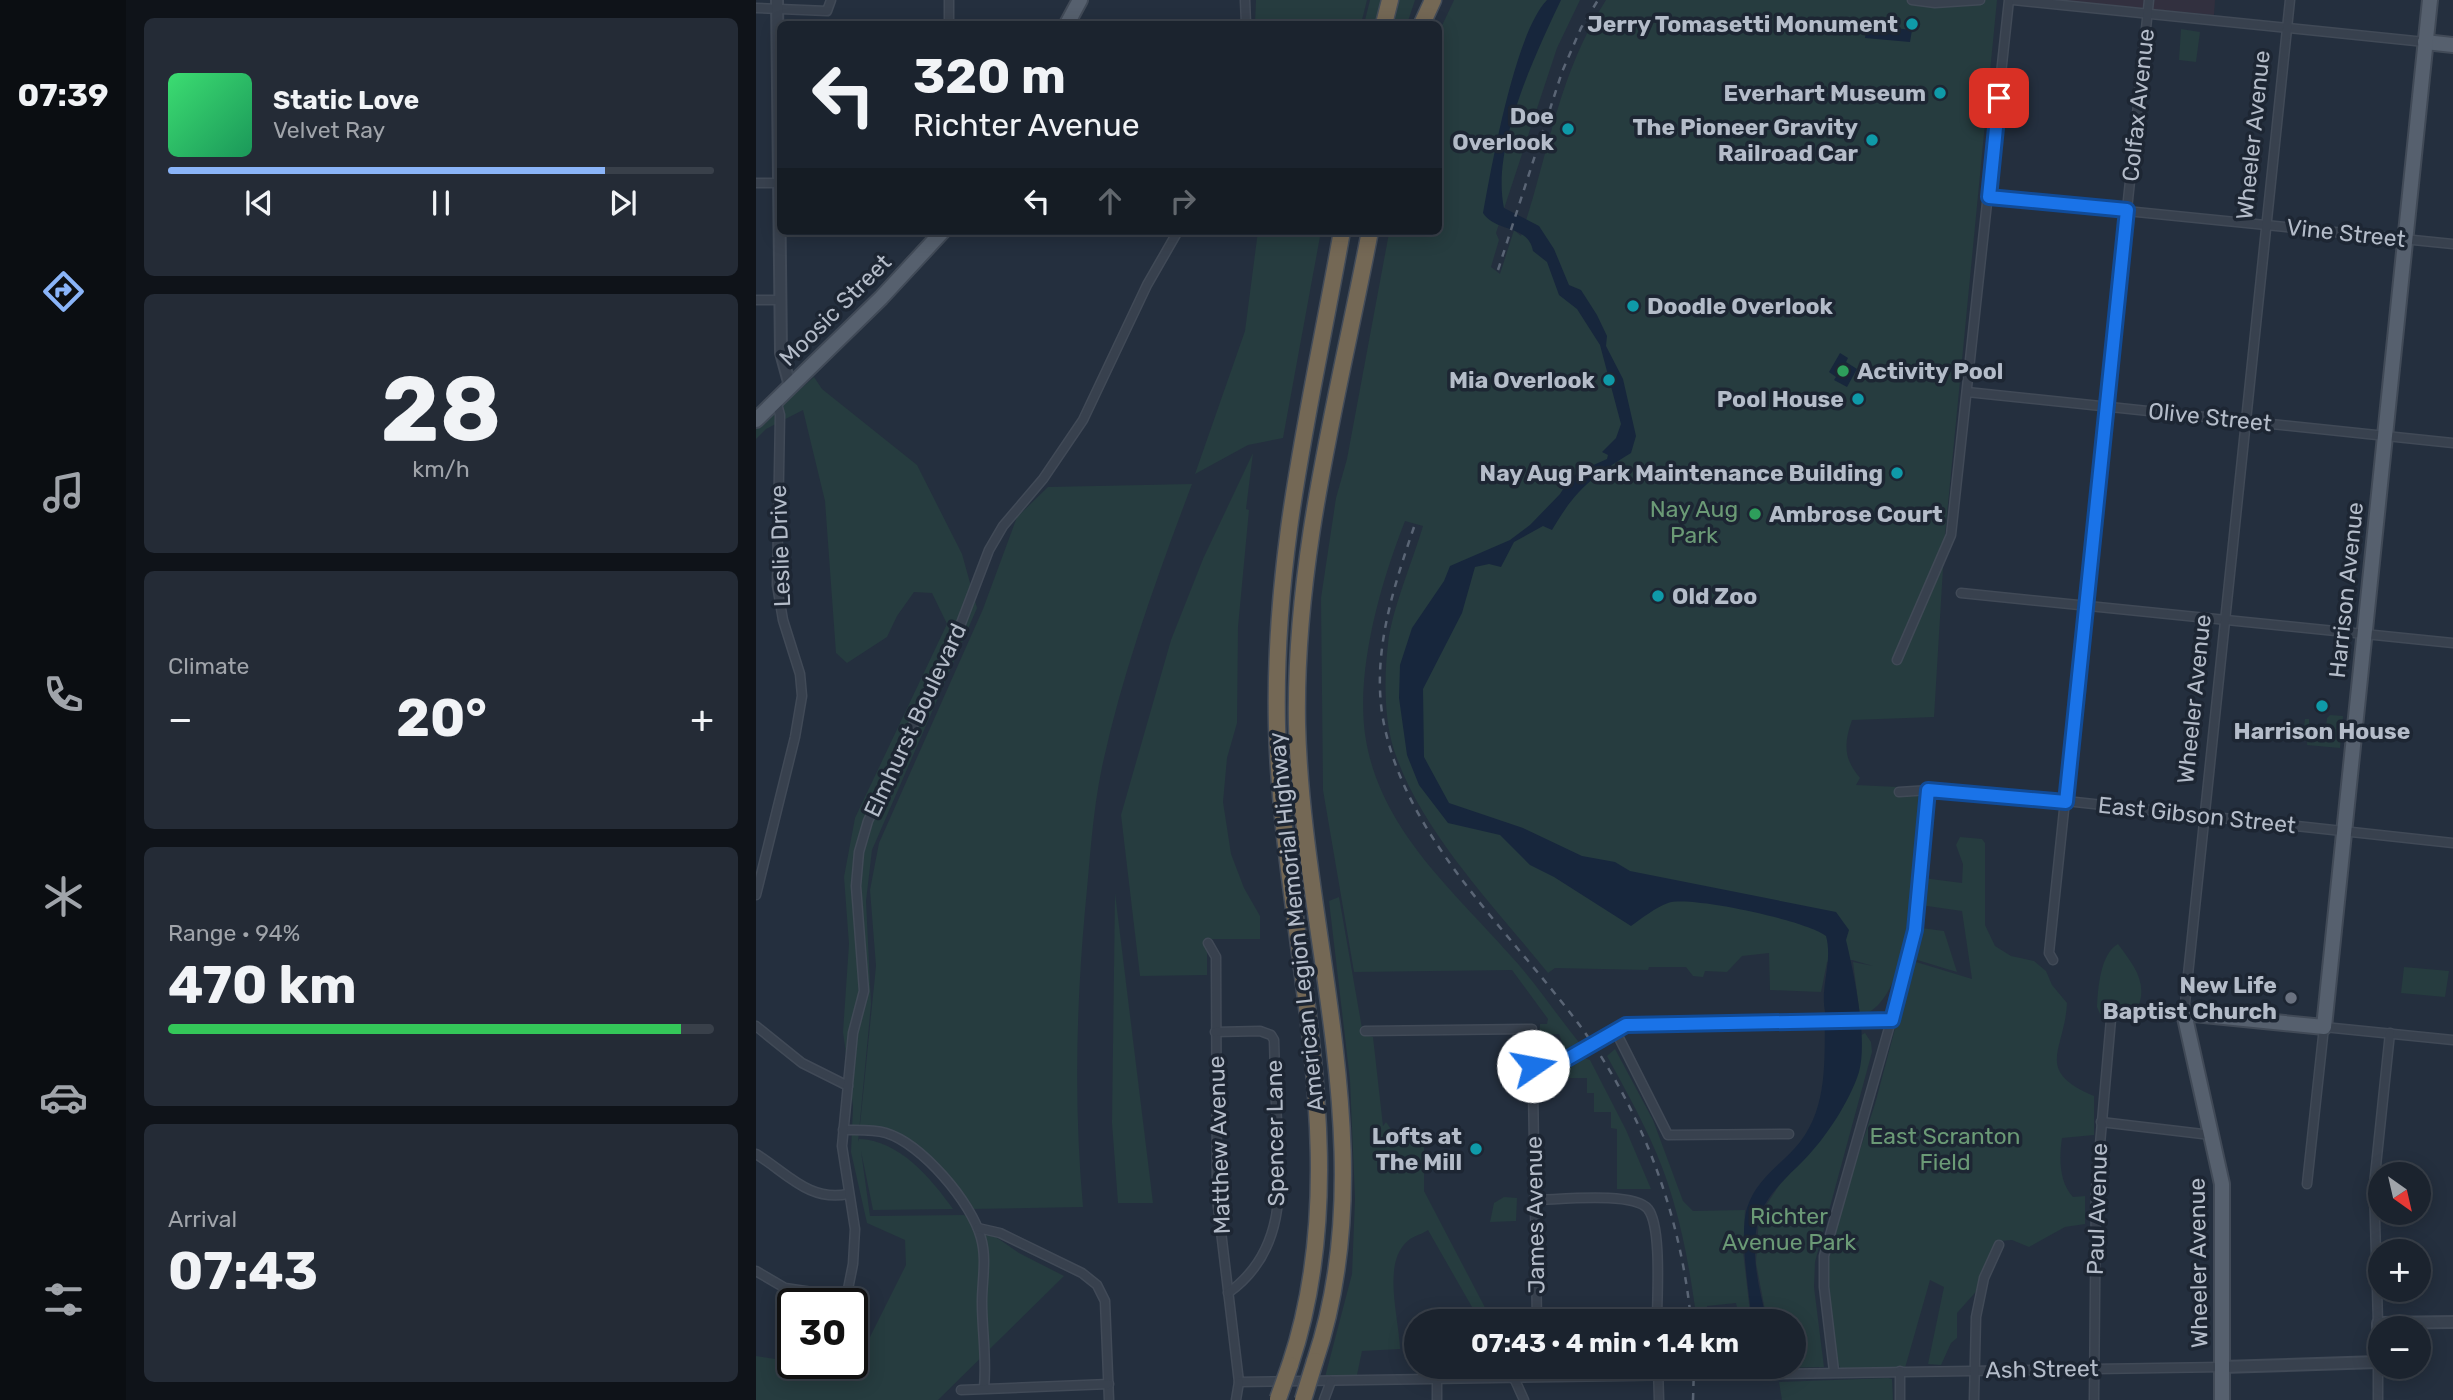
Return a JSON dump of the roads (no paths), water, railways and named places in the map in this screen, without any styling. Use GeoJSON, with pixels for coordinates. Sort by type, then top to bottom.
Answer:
{"type":"FeatureCollection","features":[{"type":"Feature","properties":{"kind":"highway"},"geometry":{"type":"LineString","coordinates":[[1385,21],[1390,0]]}},
{"type":"Feature","properties":{"kind":"highway"},"geometry":{"type":"LineString","coordinates":[[1423,21],[1433,0]]}},
{"type":"Feature","properties":{"kind":"highway","name":"American Legion Memorial Highway"},"geometry":{"type":"LineString","coordinates":[[1278,1399],[1290,1365],[1312,1268],[1319,1158],[1314,1087],[1280,798],[1277,699],[1279,629],[1293,488],[1341,235]]}},
{"type":"Feature","properties":{"kind":"highway","name":"American Legion Memorial Highway"},"geometry":{"type":"LineString","coordinates":[[1303,1400],[1323,1337],[1338,1254],[1342,1156],[1338,1087],[1300,780],[1298,648],[1312,525],[1369,235]]}},
{"type":"Feature","properties":{"kind":"main road"},"geometry":{"type":"LineString","coordinates":[[1069,21],[1080,0]]}},
{"type":"Feature","properties":{"kind":"main road","name":"Harrison Avenue"},"geometry":{"type":"LineString","coordinates":[[2324,1027],[2430,0]]}},
{"type":"Feature","properties":{"kind":"main road"},"geometry":{"type":"LineString","coordinates":[[2425,42],[2453,45]]}},
{"type":"Feature","properties":{"kind":"main road","name":"Moosic Street"},"geometry":{"type":"LineString","coordinates":[[756,420],[901,278],[939,235]]}},
{"type":"Feature","properties":{"kind":"main road"},"geometry":{"type":"LineString","coordinates":[[2184,1013],[2324,1027]]}},
{"type":"Feature","properties":{"kind":"main road","name":"Wheeler Avenue"},"geometry":{"type":"LineString","coordinates":[[2184,1013],[2222,1190],[2222,1400]]}},
{"type":"Feature","properties":{"kind":"street"},"geometry":{"type":"LineString","coordinates":[[756,8],[777,4],[827,11],[831,0]]}},
{"type":"Feature","properties":{"kind":"street"},"geometry":{"type":"LineString","coordinates":[[949,0],[949,21]]}},
{"type":"Feature","properties":{"kind":"street"},"geometry":{"type":"LineString","coordinates":[[1245,0],[1246,21]]}},
{"type":"Feature","properties":{"kind":"street"},"geometry":{"type":"LineString","coordinates":[[1912,0],[1935,3],[1980,0]]}},
{"type":"Feature","properties":{"kind":"street"},"geometry":{"type":"LineString","coordinates":[[1897,660],[1951,535],[2011,0],[2425,42]]}},
{"type":"Feature","properties":{"kind":"street","name":"Colfax Avenue"},"geometry":{"type":"LineString","coordinates":[[2053,960],[2049,953],[2149,0]]}},
{"type":"Feature","properties":{"kind":"street","name":"Wheeler Avenue"},"geometry":{"type":"LineString","coordinates":[[2184,1013],[2290,0]]}},
{"type":"Feature","properties":{"kind":"street"},"geometry":{"type":"LineString","coordinates":[[756,183],[777,183]]}},
{"type":"Feature","properties":{"kind":"street","name":"Vine Street"},"geometry":{"type":"LineString","coordinates":[[1989,197],[2453,244]]}},
{"type":"Feature","properties":{"kind":"street"},"geometry":{"type":"LineString","coordinates":[[779,235],[781,353],[790,386]]}},
{"type":"Feature","properties":{"kind":"street","name":"Elmhurst Boulevard"},"geometry":{"type":"LineString","coordinates":[[847,1288],[855,1243],[843,1130],[853,1033],[864,992],[857,869],[872,809],[960,626],[989,550],[1003,526],[1043,479],[1083,420],[1147,285],[1176,235]]}},
{"type":"Feature","properties":{"kind":"street"},"geometry":{"type":"LineString","coordinates":[[756,300],[780,300]]}},
{"type":"Feature","properties":{"kind":"street","name":"Olive Street"},"geometry":{"type":"LineString","coordinates":[[1967,392],[2453,443]]}},
{"type":"Feature","properties":{"kind":"street","name":"Leslie Drive"},"geometry":{"type":"LineString","coordinates":[[756,895],[802,696],[800,674],[776,585],[780,415],[776,400]]}},
{"type":"Feature","properties":{"kind":"street"},"geometry":{"type":"LineString","coordinates":[[1961,593],[2453,643]]}},
{"type":"Feature","properties":{"kind":"street"},"geometry":{"type":"LineString","coordinates":[[1834,1371],[1824,1287],[1824,1256],[1915,930],[1928,790]]}},
{"type":"Feature","properties":{"kind":"street","name":"East Gibson Street"},"geometry":{"type":"LineString","coordinates":[[1899,792],[1928,790],[2066,802],[2453,842]]}},
{"type":"Feature","properties":{"kind":"street","name":"Matthew Avenue"},"geometry":{"type":"LineString","coordinates":[[1208,943],[1216,957],[1217,1198],[1239,1382]]}},
{"type":"Feature","properties":{"kind":"street","name":"Paul Avenue"},"geometry":{"type":"LineString","coordinates":[[2094,1400],[2096,1190],[2111,1018]]}},
{"type":"Feature","properties":{"kind":"street"},"geometry":{"type":"LineString","coordinates":[[1533,1066],[1560,1063],[1626,1025],[1892,1020]]}},
{"type":"Feature","properties":{"kind":"street"},"geometry":{"type":"LineString","coordinates":[[756,1026],[802,1062],[848,1086]]}},
{"type":"Feature","properties":{"kind":"street"},"geometry":{"type":"LineString","coordinates":[[2324,1027],[2453,1040]]}},
{"type":"Feature","properties":{"kind":"street","name":"Harrison Avenue"},"geometry":{"type":"LineString","coordinates":[[2307,1184],[2324,1027]]}},
{"type":"Feature","properties":{"kind":"street","name":"James Avenue"},"geometry":{"type":"LineString","coordinates":[[1365,1031],[1532,1029],[1537,1309]]}},
{"type":"Feature","properties":{"kind":"street"},"geometry":{"type":"LineString","coordinates":[[1615,1030],[1668,1135],[1789,1135]]}},
{"type":"Feature","properties":{"kind":"street","name":"Spencer Lane"},"geometry":{"type":"LineString","coordinates":[[1215,1032],[1260,1031],[1271,1035],[1274,1041],[1281,1192],[1276,1224],[1264,1252],[1244,1281],[1228,1293]]}},
{"type":"Feature","properties":{"kind":"street"},"geometry":{"type":"LineString","coordinates":[[2378,1316],[2374,1185],[2390,1033]]}},
{"type":"Feature","properties":{"kind":"street"},"geometry":{"type":"LineString","coordinates":[[2101,1122],[2211,1135]]}},
{"type":"Feature","properties":{"kind":"street"},"geometry":{"type":"LineString","coordinates":[[843,1130],[887,1133],[905,1143],[947,1181],[978,1228],[984,1256],[984,1388]]}},
{"type":"Feature","properties":{"kind":"street"},"geometry":{"type":"LineString","coordinates":[[756,1154],[813,1194],[848,1194]]}},
{"type":"Feature","properties":{"kind":"street"},"geometry":{"type":"LineString","coordinates":[[1533,1200],[1635,1200],[1647,1208],[1653,1218],[1656,1240],[1657,1309]]}},
{"type":"Feature","properties":{"kind":"street"},"geometry":{"type":"LineString","coordinates":[[978,1228],[1000,1233],[1082,1273],[1097,1285],[1105,1301],[1109,1400]]}},
{"type":"Feature","properties":{"kind":"street"},"geometry":{"type":"LineString","coordinates":[[1974,1400],[1979,1305],[1984,1278],[1999,1245]]}},
{"type":"Feature","properties":{"kind":"street"},"geometry":{"type":"LineString","coordinates":[[756,1271],[785,1288]]}},
{"type":"Feature","properties":{"kind":"street"},"geometry":{"type":"LineString","coordinates":[[2431,1322],[2453,1322]]}},
{"type":"Feature","properties":{"kind":"street","name":"Ash Street"},"geometry":{"type":"LineString","coordinates":[[1806,1372],[2222,1367],[2368,1362]]}},
{"type":"Feature","properties":{"kind":"street"},"geometry":{"type":"LineString","coordinates":[[1899,1400],[1900,1371]]}},
{"type":"Feature","properties":{"kind":"street"},"geometry":{"type":"LineString","coordinates":[[1236,1400],[1239,1382],[1523,1379]]}},
{"type":"Feature","properties":{"kind":"street"},"geometry":{"type":"LineString","coordinates":[[1658,1379],[1659,1400]]}},
{"type":"Feature","properties":{"kind":"street"},"geometry":{"type":"LineString","coordinates":[[2378,1379],[2378,1400]]}},
{"type":"Feature","properties":{"kind":"street"},"geometry":{"type":"LineString","coordinates":[[1437,1380],[1437,1400]]}},
{"type":"Feature","properties":{"kind":"street"},"geometry":{"type":"LineString","coordinates":[[1515,1380],[1524,1400]]}},
{"type":"Feature","properties":{"kind":"street"},"geometry":{"type":"LineString","coordinates":[[1324,1400],[1331,1381]]}},
{"type":"Feature","properties":{"kind":"street"},"geometry":{"type":"LineString","coordinates":[[961,1390],[1109,1384]]}},
{"type":"Feature","properties":{"kind":"water"},"geometry":{"type":"Polygon","coordinates":[[[1547,0],[1561,0],[1528,74],[1509,130],[1502,184],[1504,208],[1539,226],[1554,249],[1569,285],[1581,290],[1597,315],[1607,336],[1606,346],[1623,379],[1636,436],[1631,453],[1586,485],[1569,504],[1552,530],[1543,526],[1514,542],[1501,567],[1489,564],[1475,567],[1462,613],[1423,689],[1424,757],[1449,803],[1523,828],[1582,856],[1615,862],[1630,871],[1836,912],[1849,930],[1846,940],[1861,1025],[1859,1072],[1850,1095],[1828,1131],[1777,1188],[1761,1212],[1756,1233],[1755,1259],[1764,1309],[1751,1309],[1745,1264],[1745,1219],[1751,1197],[1800,1142],[1816,1112],[1824,1063],[1824,993],[1828,955],[1826,936],[1797,923],[1774,917],[1722,906],[1680,902],[1663,905],[1631,926],[1554,877],[1530,865],[1500,835],[1448,823],[1419,785],[1407,755],[1399,698],[1400,665],[1412,628],[1444,581],[1450,566],[1510,540],[1530,525],[1560,494],[1569,480],[1580,471],[1607,459],[1608,455],[1602,452],[1616,438],[1621,424],[1600,345],[1577,309],[1559,295],[1547,262],[1533,251],[1525,236],[1496,224],[1483,213],[1506,100],[1535,17],[1547,0]]]}},
{"type":"Feature","properties":{"kind":"water"},"geometry":{"type":"Polygon","coordinates":[[[1867,25],[1912,30],[1910,42],[1865,38],[1867,25]]]}},
{"type":"Feature","properties":{"kind":"water","name":"Activity Pool"},"geometry":{"type":"Polygon","coordinates":[[[1840,353],[1848,358],[1846,362],[1857,369],[1847,387],[1834,380],[1836,377],[1829,372],[1840,353]]]}},
{"type":"Feature","properties":{"kind":"railway"},"geometry":{"type":"LineString","coordinates":[[1498,270],[1562,72],[1581,28],[1598,0]]}},
{"type":"Feature","properties":{"kind":"railway"},"geometry":{"type":"LineString","coordinates":[[1414,527],[1387,618],[1380,665],[1382,713],[1393,757],[1411,799],[1434,839],[1461,878],[1578,1023],[1621,1091],[1655,1164],[1668,1203],[1686,1281],[1690,1309]]}},
{"type":"Feature","properties":{"kind":"railway"},"geometry":{"type":"LineString","coordinates":[[1693,1400],[1694,1379]]}},
{"type":"Feature","properties":{"kind":"place","name":"Jerry Tomasetti Monument"},"geometry":{"type":"Point","coordinates":[1912,24]}},
{"type":"Feature","properties":{"kind":"place","name":"Everhart Museum"},"geometry":{"type":"Point","coordinates":[1940,93]}},
{"type":"Feature","properties":{"kind":"place","name":"Doe Overlook"},"geometry":{"type":"Point","coordinates":[1568,129]}},
{"type":"Feature","properties":{"kind":"place","name":"The Pioneer Gravity Railroad Car"},"geometry":{"type":"Point","coordinates":[1872,140]}},
{"type":"Feature","properties":{"kind":"place","name":"Doodle Overlook"},"geometry":{"type":"Point","coordinates":[1633,306]}},
{"type":"Feature","properties":{"kind":"place","name":"Activity Pool"},"geometry":{"type":"Point","coordinates":[1843,371]}},
{"type":"Feature","properties":{"kind":"place","name":"Mia Overlook"},"geometry":{"type":"Point","coordinates":[1609,380]}},
{"type":"Feature","properties":{"kind":"place","name":"Pool House"},"geometry":{"type":"Point","coordinates":[1858,399]}},
{"type":"Feature","properties":{"kind":"place","name":"Nay Aug Park Maintenance Building"},"geometry":{"type":"Point","coordinates":[1897,473]}},
{"type":"Feature","properties":{"kind":"place","name":"Ambrose Court"},"geometry":{"type":"Point","coordinates":[1755,514]}},
{"type":"Feature","properties":{"kind":"place","name":"Old Zoo"},"geometry":{"type":"Point","coordinates":[1658,596]}},
{"type":"Feature","properties":{"kind":"place","name":"Harrison House"},"geometry":{"type":"Point","coordinates":[2322,706]}},
{"type":"Feature","properties":{"kind":"place","name":"New Life Baptist Church"},"geometry":{"type":"Point","coordinates":[2291,998]}},
{"type":"Feature","properties":{"kind":"place","name":"Lofts at The Mill"},"geometry":{"type":"Point","coordinates":[1476,1149]}},
{"type":"Feature","properties":{"kind":"park label","name":"Nay Aug Park"},"geometry":{"type":"Point","coordinates":[1694,522]}},
{"type":"Feature","properties":{"kind":"park label","name":"East Scranton Field"},"geometry":{"type":"Point","coordinates":[1945,1149]}},
{"type":"Feature","properties":{"kind":"park label","name":"Richter Avenue Park"},"geometry":{"type":"Point","coordinates":[1789,1229]}}]}
